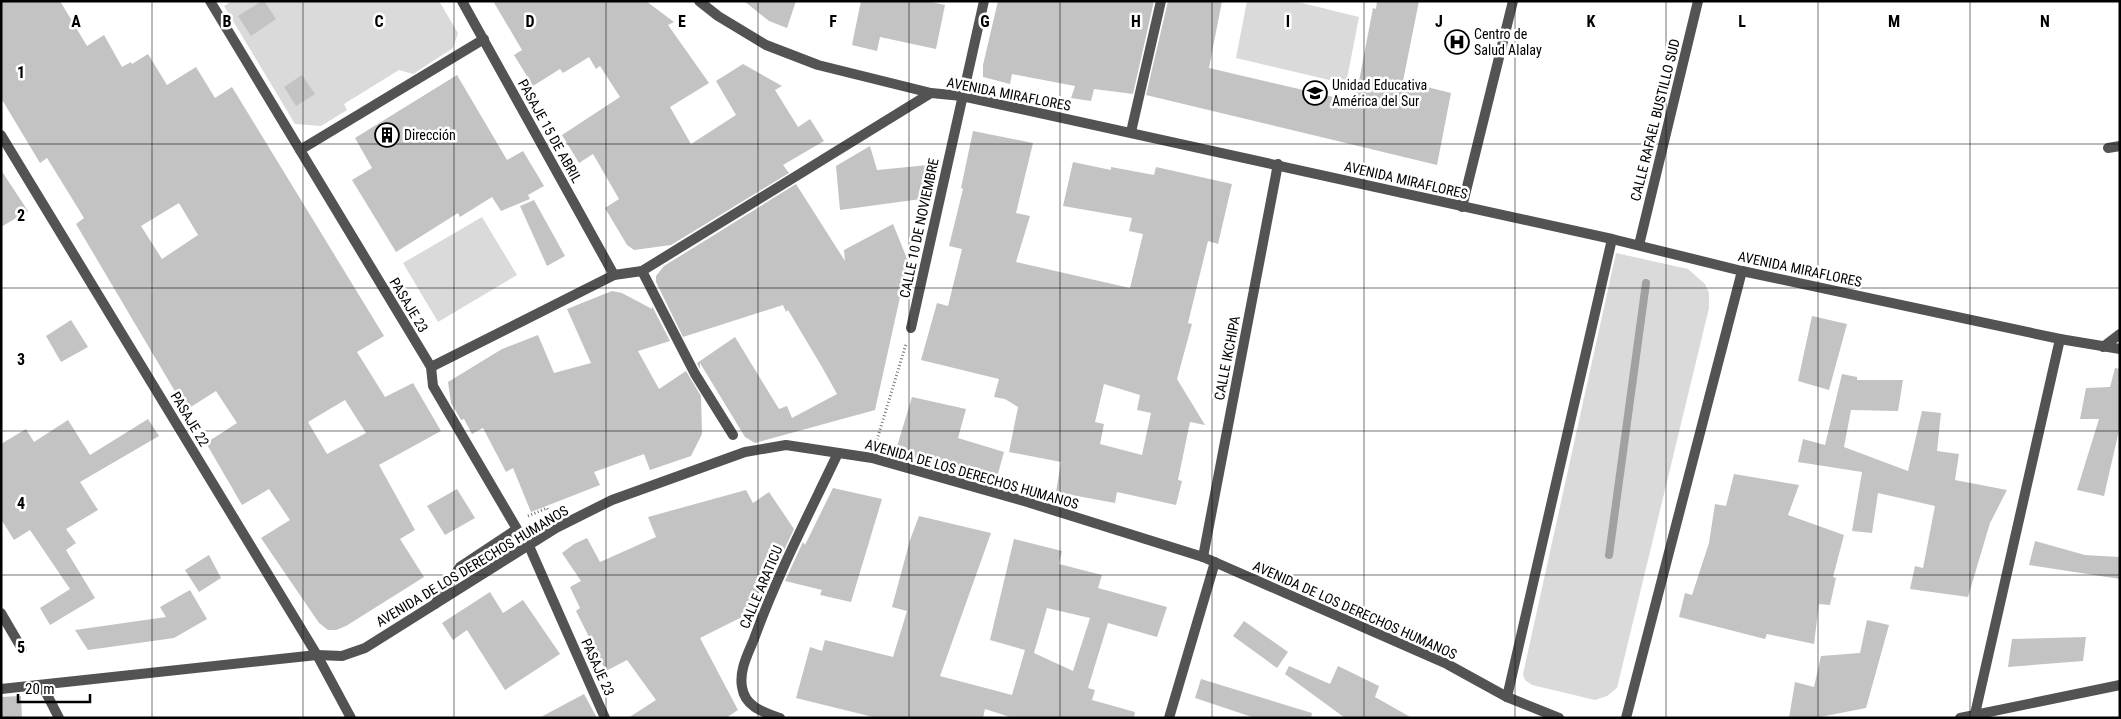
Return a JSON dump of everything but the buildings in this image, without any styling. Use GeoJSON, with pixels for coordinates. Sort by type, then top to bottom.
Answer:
{"type":"FeatureCollection","features":[{"type":"Feature","properties":{"kind":"street","name":"PASAJE 23"},"geometry":{"type":"LineString","coordinates":[[210,1],[431,367],[433,386],[513,522]]}},
{"type":"Feature","properties":{"kind":"street","name":"PASAJE 15 DE ABRIL"},"geometry":{"type":"LineString","coordinates":[[462,1],[614,275]]}},
{"type":"Feature","properties":{"kind":"street","name":"AVENIDA MIRAFLORES"},"geometry":{"type":"LineString","coordinates":[[699,1],[718,16],[766,45],[818,65],[931,93],[962,96],[1131,132],[1612,239],[1742,271],[2060,339],[2120,349]]}},
{"type":"Feature","properties":{"kind":"street","name":"CALLE 10 DE NOVIEMBRE"},"geometry":{"type":"LineString","coordinates":[[911,328],[984,1]]}},
{"type":"Feature","properties":{"kind":"street"},"geometry":{"type":"LineString","coordinates":[[1131,132],[1161,1]]}},
{"type":"Feature","properties":{"kind":"street"},"geometry":{"type":"LineString","coordinates":[[1462,207],[1513,1]]}},
{"type":"Feature","properties":{"kind":"street","name":"CALLE RAFAEL BUSTILLO SUD"},"geometry":{"type":"LineString","coordinates":[[1639,246],[1698,1]]}},
{"type":"Feature","properties":{"kind":"street"},"geometry":{"type":"LineString","coordinates":[[300,150],[484,39]]}},
{"type":"Feature","properties":{"kind":"street"},"geometry":{"type":"LineString","coordinates":[[431,367],[614,275],[642,271],[931,93]]}},
{"type":"Feature","properties":{"kind":"street","name":"PASAJE 22"},"geometry":{"type":"LineString","coordinates":[[1,135],[317,655],[351,718]]}},
{"type":"Feature","properties":{"kind":"street"},"geometry":{"type":"LineString","coordinates":[[2108,148],[2120,146]]}},
{"type":"Feature","properties":{"kind":"street","name":"CALLE IKCHIPA"},"geometry":{"type":"LineString","coordinates":[[1203,558],[1278,164]]}},
{"type":"Feature","properties":{"kind":"street"},"geometry":{"type":"LineString","coordinates":[[1507,697],[1612,239]]}},
{"type":"Feature","properties":{"kind":"street"},"geometry":{"type":"LineString","coordinates":[[642,271],[695,374],[733,435]]}},
{"type":"Feature","properties":{"kind":"street"},"geometry":{"type":"LineString","coordinates":[[1626,718],[1742,271]]}},
{"type":"Feature","properties":{"kind":"street"},"geometry":{"type":"LineString","coordinates":[[2104,347],[2120,334]]}},
{"type":"Feature","properties":{"kind":"street"},"geometry":{"type":"LineString","coordinates":[[1975,714],[2060,339]]}},
{"type":"Feature","properties":{"kind":"street","name":"AVENIDA DE LOS DERECHOS HUMANOS"},"geometry":{"type":"LineString","coordinates":[[1,689],[317,655],[342,656],[365,648],[556,528],[612,500],[745,452],[786,445],[872,458],[1024,501],[1215,562],[1447,664],[1507,697],[1559,718]]}},
{"type":"Feature","properties":{"kind":"street","name":"CALLE ARATICU"},"geometry":{"type":"LineString","coordinates":[[780,718],[758,711],[748,702],[742,687],[742,672],[769,596],[838,453]]}},
{"type":"Feature","properties":{"kind":"street"},"geometry":{"type":"LineString","coordinates":[[435,604],[460,567],[517,529],[513,522]]}},
{"type":"Feature","properties":{"kind":"street","name":"PASAJE 23"},"geometry":{"type":"LineString","coordinates":[[529,546],[606,718]]}},
{"type":"Feature","properties":{"kind":"street"},"geometry":{"type":"LineString","coordinates":[[1170,718],[1215,562]]}},
{"type":"Feature","properties":{"kind":"street"},"geometry":{"type":"LineString","coordinates":[[1,613],[22,649]]}},
{"type":"Feature","properties":{"kind":"street"},"geometry":{"type":"LineString","coordinates":[[42,685],[59,718]]}},
{"type":"Feature","properties":{"kind":"street"},"geometry":{"type":"LineString","coordinates":[[1960,718],[2120,685]]}},
{"type":"Feature","properties":{"kind":"path"},"geometry":{"type":"LineString","coordinates":[[872,458],[911,328]]}},
{"type":"Feature","properties":{"kind":"path"},"geometry":{"type":"LineString","coordinates":[[513,522],[547,508],[556,528]]}},
{"type":"Feature","properties":{"kind":"shaded area"},"geometry":{"type":"Polygon","coordinates":[[[232,1],[439,1],[458,33],[453,48],[413,74],[399,70],[344,104],[347,110],[321,126],[295,124],[224,6],[232,1]]]}},
{"type":"Feature","properties":{"kind":"shaded area"},"geometry":{"type":"Polygon","coordinates":[[[1247,1],[1294,1],[1359,17],[1346,84],[1236,58],[1247,1]]]}},
{"type":"Feature","properties":{"kind":"shaded area"},"geometry":{"type":"Polygon","coordinates":[[[482,217],[517,275],[438,322],[403,263],[482,217]]]}},
{"type":"Feature","properties":{"kind":"shaded area"},"geometry":{"type":"Polygon","coordinates":[[[1616,253],[1688,269],[1705,284],[1709,293],[1709,308],[1617,688],[1607,696],[1595,700],[1532,685],[1525,680],[1523,674],[1616,253]]]}},
{"type":"Feature","properties":{"kind":"waterway"},"geometry":{"type":"LineString","coordinates":[[1609,555],[1646,283]]}},
{"type":"Feature","properties":{"kind":"place","name":"Centro de Salud Alalay"},"geometry":{"type":"Point","coordinates":[1457,42]}},
{"type":"Feature","properties":{"kind":"place","name":"Unidad Educativa América del Sur"},"geometry":{"type":"Point","coordinates":[1315,93]}},
{"type":"Feature","properties":{"kind":"place","name":"Dirección"},"geometry":{"type":"Point","coordinates":[387,135]}}]}
